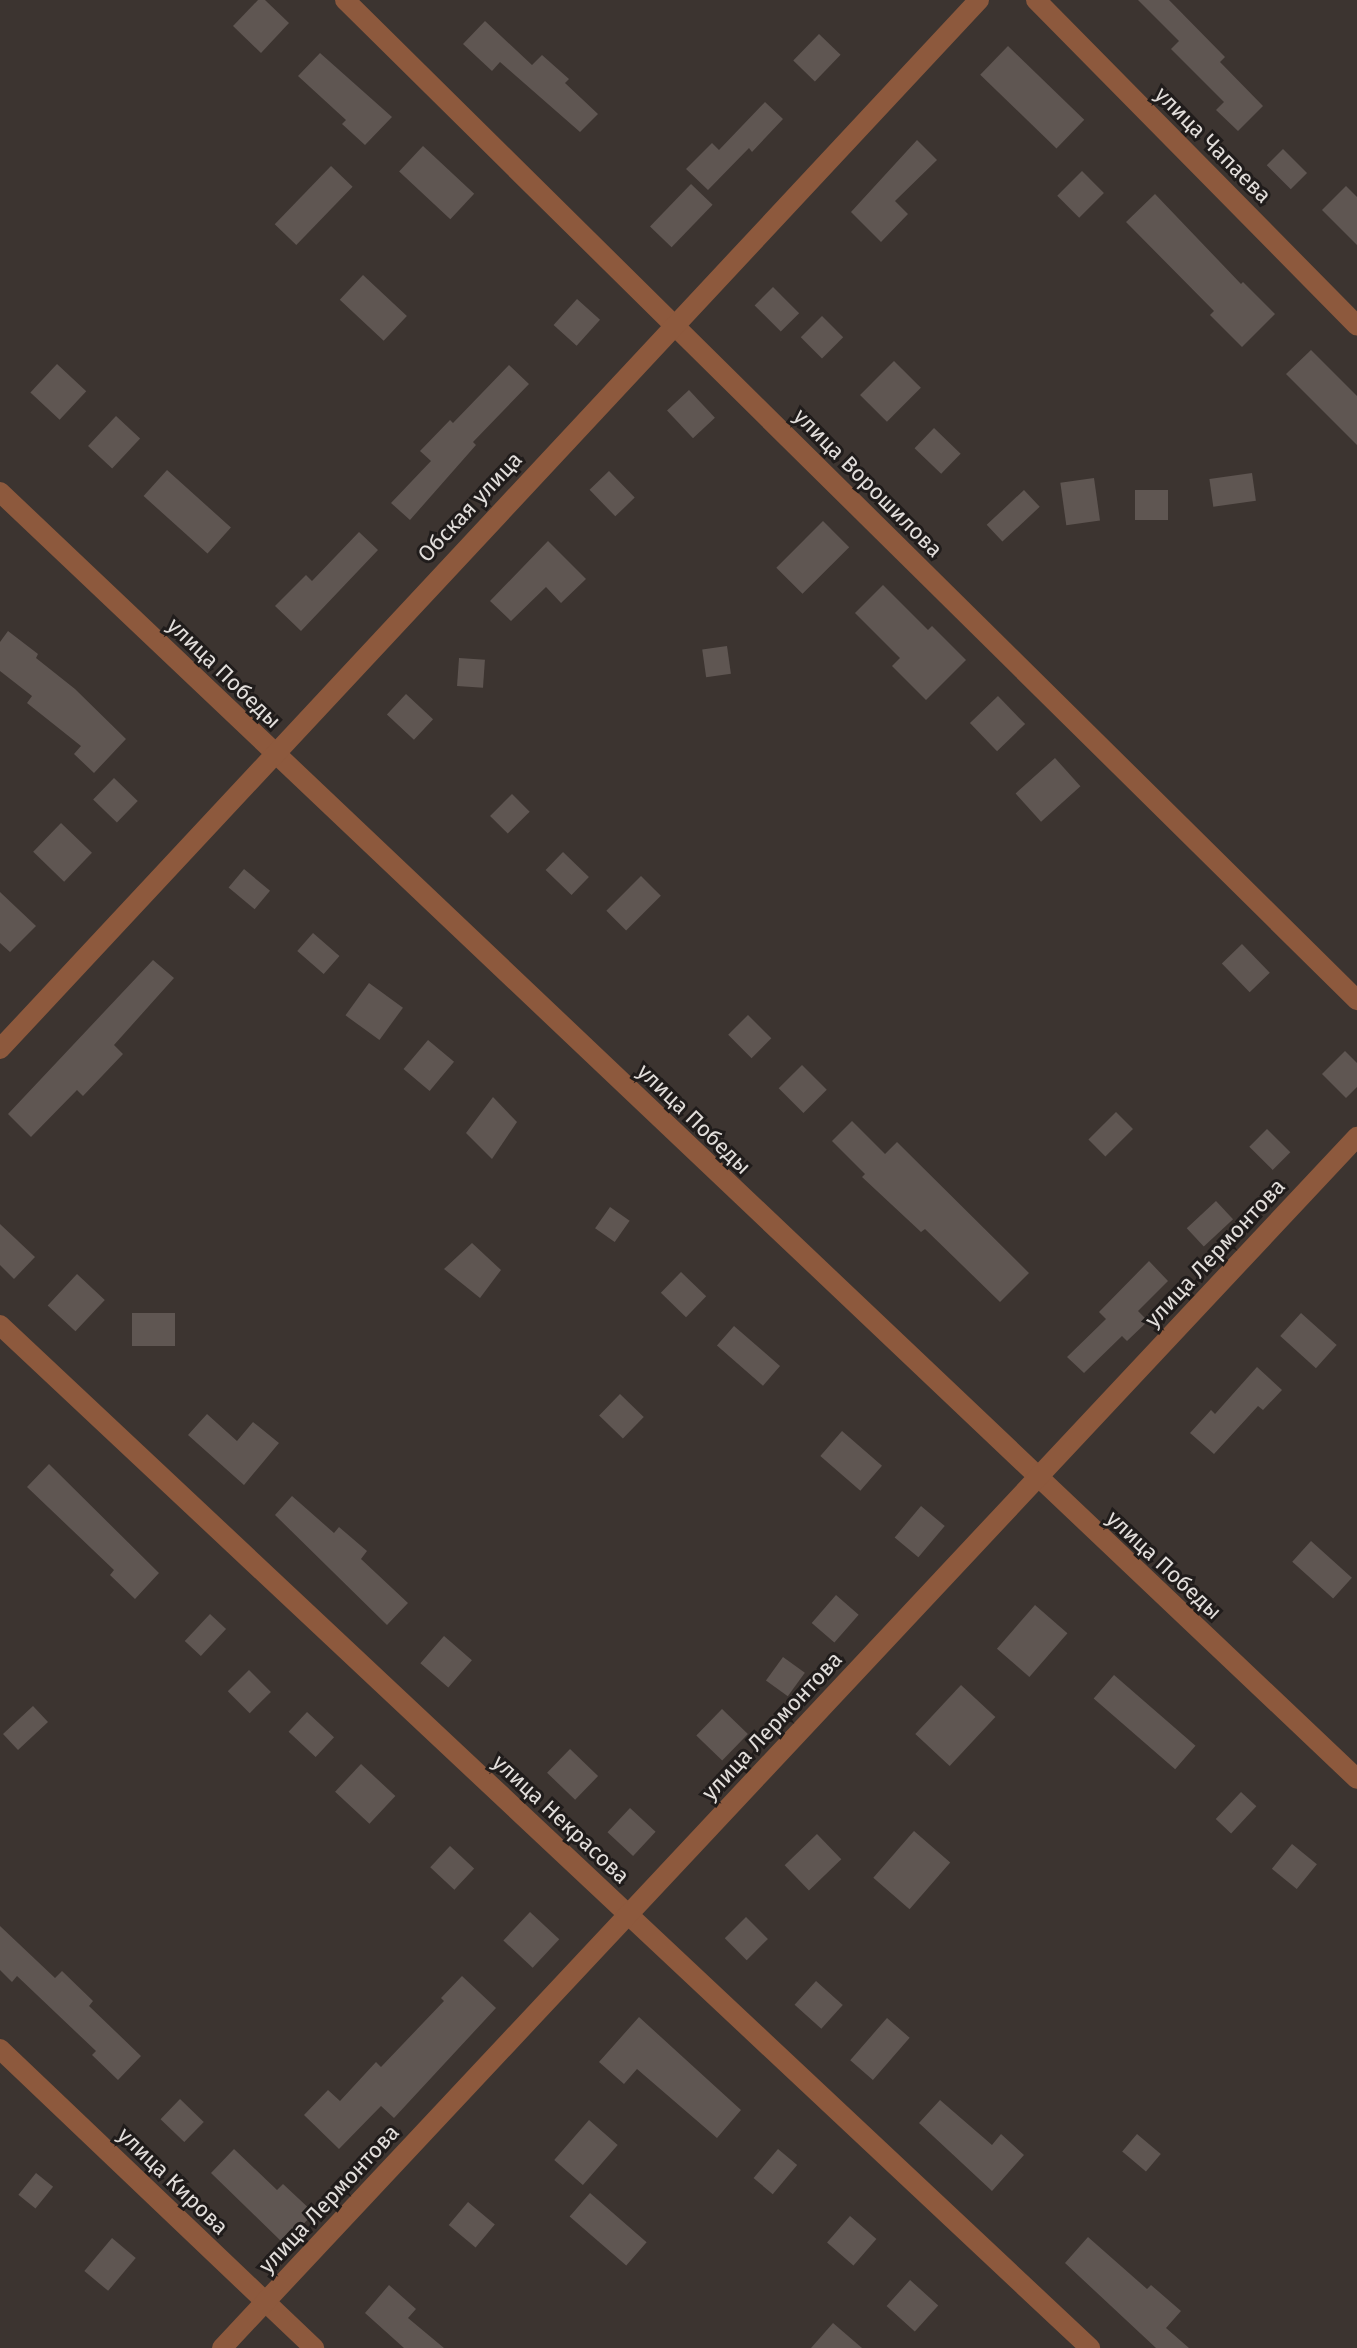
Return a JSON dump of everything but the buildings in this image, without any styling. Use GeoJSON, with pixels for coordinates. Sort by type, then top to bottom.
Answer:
{"type":"FeatureCollection","features":[{"type":"Feature","properties":{"kind":"street","name":"улица Ворошилова"},"geometry":{"type":"LineString","coordinates":[[345,0],[1357,1000]]}},
{"type":"Feature","properties":{"kind":"street","name":"Обская улица"},"geometry":{"type":"LineString","coordinates":[[0,1049],[673,324],[979,0]]}},
{"type":"Feature","properties":{"kind":"street","name":"улица Чапаева"},"geometry":{"type":"LineString","coordinates":[[1036,0],[1357,325]]}},
{"type":"Feature","properties":{"kind":"street","name":"улица Победы"},"geometry":{"type":"LineString","coordinates":[[0,492],[1037,1479],[1357,1779]]}},
{"type":"Feature","properties":{"kind":"street","name":"улица Лермонтова"},"geometry":{"type":"LineString","coordinates":[[222,2348],[1357,1137]]}},
{"type":"Feature","properties":{"kind":"street","name":"улица Некрасова"},"geometry":{"type":"LineString","coordinates":[[0,1325],[1090,2348]]}},
{"type":"Feature","properties":{"kind":"street","name":"улица Кирова"},"geometry":{"type":"LineString","coordinates":[[0,2049],[314,2348]]}}]}
